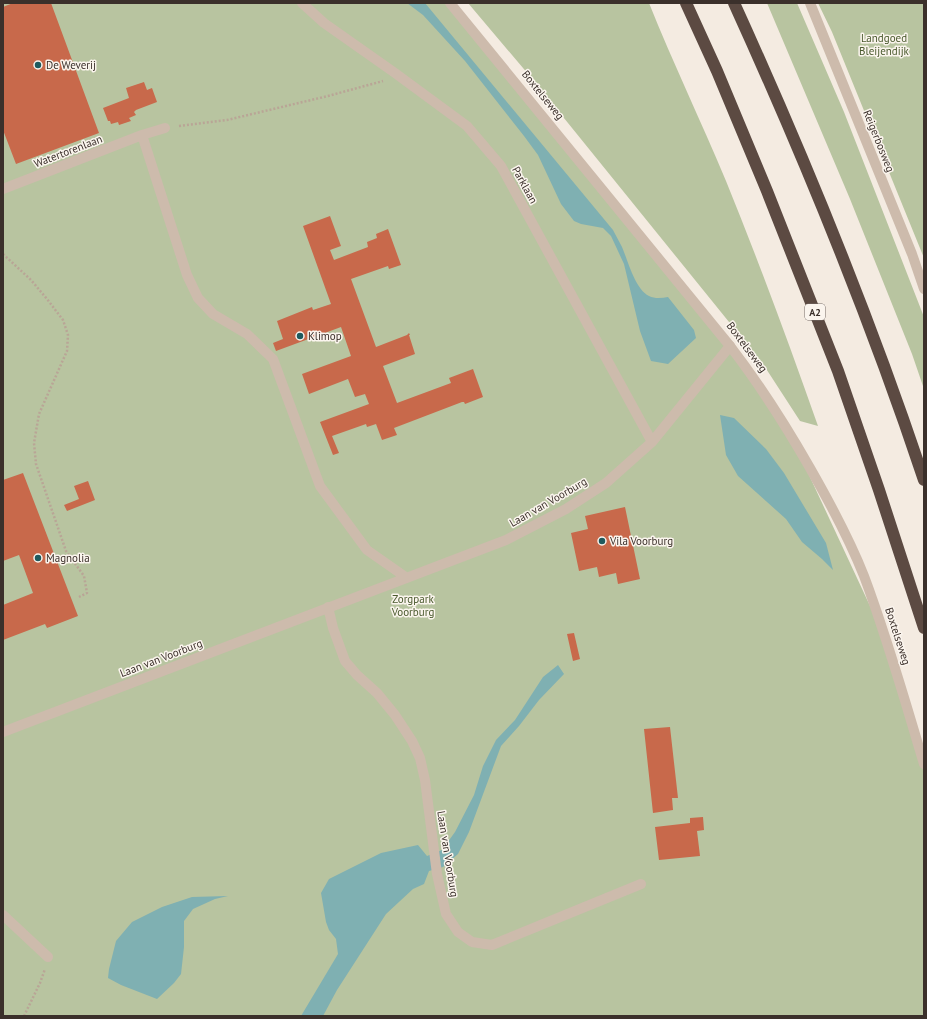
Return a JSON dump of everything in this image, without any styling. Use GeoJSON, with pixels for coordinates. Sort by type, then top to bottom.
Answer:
{"type":"FeatureCollection","features":[{"type":"Feature","properties":{"kind":"highway","name":"A2"},"geometry":{"type":"LineString","coordinates":[[686,3],[717,71],[767,192],[838,371],[924,628]]}},
{"type":"Feature","properties":{"kind":"highway"},"geometry":{"type":"LineString","coordinates":[[734,3],[812,182],[880,355],[924,480]]}},
{"type":"Feature","properties":{"kind":"street","name":"Parklaan"},"geometry":{"type":"LineString","coordinates":[[302,3],[324,23],[467,126],[501,166],[652,442]]}},
{"type":"Feature","properties":{"kind":"street","name":"Boxtelseweg"},"geometry":{"type":"LineString","coordinates":[[450,3],[730,346],[754,377],[789,432],[835,511],[863,576],[884,636],[924,764]]}},
{"type":"Feature","properties":{"kind":"street","name":"Reigerbosweg"},"geometry":{"type":"LineString","coordinates":[[810,3],[912,254],[924,289]]}},
{"type":"Feature","properties":{"kind":"street","name":"Watertorenlaan"},"geometry":{"type":"LineString","coordinates":[[3,189],[142,135],[165,128]]}},
{"type":"Feature","properties":{"kind":"street"},"geometry":{"type":"LineString","coordinates":[[142,135],[187,275],[198,298],[213,314],[247,334],[273,359],[320,486],[367,550],[407,578]]}},
{"type":"Feature","properties":{"kind":"street","name":"Laan van Voorburg"},"geometry":{"type":"LineString","coordinates":[[3,732],[506,540],[566,509],[606,483],[652,442],[730,346]]}},
{"type":"Feature","properties":{"kind":"street","name":"Laan van Voorburg"},"geometry":{"type":"LineString","coordinates":[[328,607],[333,628],[345,661],[395,715],[412,741],[420,758],[425,780],[434,850],[446,914],[458,932],[472,942],[492,945],[642,884]]}},
{"type":"Feature","properties":{"kind":"street"},"geometry":{"type":"LineString","coordinates":[[3,915],[48,957]]}},
{"type":"Feature","properties":{"kind":"path"},"geometry":{"type":"LineString","coordinates":[[165,128],[227,120],[328,96],[387,80],[395,73]]}},
{"type":"Feature","properties":{"kind":"path"},"geometry":{"type":"LineString","coordinates":[[3,254],[31,280],[47,299],[63,320],[68,336],[67,352],[39,414],[34,442],[36,464],[66,551],[84,576],[87,594],[79,597]]}},
{"type":"Feature","properties":{"kind":"path"},"geometry":{"type":"LineString","coordinates":[[24,1016],[40,983],[48,957]]}},
{"type":"Feature","properties":{"kind":"green space","name":"Zorgpark Voorburg"},"geometry":{"type":"Polygon","coordinates":[[[3,3],[450,3],[730,346],[789,432],[884,636],[924,764],[924,1016],[3,1016],[3,3]]]}},
{"type":"Feature","properties":{"kind":"green space"},"geometry":{"type":"Polygon","coordinates":[[[468,3],[649,3],[738,211],[774,303],[818,426],[800,421],[763,364],[534,81],[468,3]]]}},
{"type":"Feature","properties":{"kind":"green space"},"geometry":{"type":"Polygon","coordinates":[[[767,3],[797,3],[844,112],[924,317],[924,389],[912,354],[850,199],[767,3]]]}},
{"type":"Feature","properties":{"kind":"green space","name":"Landgoed Bleijendijk"},"geometry":{"type":"Polygon","coordinates":[[[818,3],[924,3],[924,258],[832,32],[818,3]]]}},
{"type":"Feature","properties":{"kind":"water"},"geometry":{"type":"Polygon","coordinates":[[[407,3],[425,3],[613,230],[622,247],[632,274],[644,292],[651,297],[668,297],[694,330],[696,338],[668,364],[651,361],[640,331],[624,264],[611,236],[603,228],[581,224],[574,221],[561,204],[538,155],[524,136],[465,61],[423,15],[407,3]]]}},
{"type":"Feature","properties":{"kind":"water"},"geometry":{"type":"Polygon","coordinates":[[[720,415],[734,418],[766,449],[784,473],[826,543],[833,570],[802,542],[786,519],[738,476],[726,455],[720,415]]]}},
{"type":"Feature","properties":{"kind":"water"},"geometry":{"type":"Polygon","coordinates":[[[558,665],[564,674],[539,700],[501,746],[469,832],[458,854],[443,867],[429,871],[424,884],[413,889],[386,914],[337,990],[323,1016],[301,1016],[338,954],[336,939],[329,930],[326,922],[321,893],[329,879],[381,853],[418,845],[427,856],[442,850],[455,832],[474,795],[483,766],[496,740],[515,720],[543,677],[558,665]]]}},
{"type":"Feature","properties":{"kind":"water"},"geometry":{"type":"Polygon","coordinates":[[[228,896],[215,899],[193,909],[184,921],[184,947],[181,974],[157,999],[121,985],[108,978],[116,941],[132,922],[162,907],[192,897],[228,896]]]}},
{"type":"Feature","properties":{"kind":"building","name":"De Weverij"},"geometry":{"type":"Polygon","coordinates":[[[13,3],[51,3],[99,133],[16,164],[3,130],[3,7],[13,3]]]}},
{"type":"Feature","properties":{"kind":"building"},"geometry":{"type":"Polygon","coordinates":[[[144,82],[147,90],[152,88],[157,102],[136,110],[134,112],[136,115],[129,118],[131,121],[119,125],[118,122],[111,124],[110,121],[108,121],[103,108],[129,98],[126,88],[144,82]]]}},
{"type":"Feature","properties":{"kind":"building","name":"Klimop"},"geometry":{"type":"Polygon","coordinates":[[[330,216],[341,246],[330,250],[334,260],[368,247],[367,242],[377,238],[376,234],[388,229],[401,265],[389,269],[388,266],[351,279],[376,347],[409,333],[410,335],[415,354],[383,366],[397,403],[451,383],[449,378],[473,369],[483,397],[465,404],[462,402],[394,428],[397,435],[382,440],[376,424],[367,427],[366,424],[332,436],[339,453],[333,455],[320,422],[369,404],[365,394],[355,397],[348,379],[309,394],[302,374],[351,356],[341,327],[276,351],[273,343],[283,339],[277,321],[312,307],[313,310],[331,304],[303,226],[330,216]]]}},
{"type":"Feature","properties":{"kind":"building","name":"Magnolia"},"geometry":{"type":"Polygon","coordinates":[[[23,473],[78,616],[47,628],[45,624],[3,640],[3,605],[33,593],[19,555],[3,561],[3,480],[23,473]]]}},
{"type":"Feature","properties":{"kind":"building"},"geometry":{"type":"Polygon","coordinates":[[[88,481],[95,500],[67,511],[64,505],[79,499],[74,486],[88,481]]]}},
{"type":"Feature","properties":{"kind":"building","name":"Vila Voorburg"},"geometry":{"type":"Polygon","coordinates":[[[625,507],[640,579],[618,584],[616,573],[599,577],[597,567],[579,571],[571,533],[588,529],[585,516],[625,507]]]}},
{"type":"Feature","properties":{"kind":"building"},"geometry":{"type":"Polygon","coordinates":[[[574,633],[580,659],[573,661],[567,634],[574,633]]]}},
{"type":"Feature","properties":{"kind":"building"},"geometry":{"type":"Polygon","coordinates":[[[670,727],[678,798],[672,798],[673,810],[653,813],[644,729],[670,727]]]}},
{"type":"Feature","properties":{"kind":"building"},"geometry":{"type":"Polygon","coordinates":[[[703,817],[704,830],[697,831],[700,856],[659,860],[655,827],[690,823],[690,818],[703,817]]]}},
{"type":"Feature","properties":{"kind":"place","name":"De Weverij"},"geometry":{"type":"Point","coordinates":[38,65]}},
{"type":"Feature","properties":{"kind":"place","name":"Klimop"},"geometry":{"type":"Point","coordinates":[300,336]}},
{"type":"Feature","properties":{"kind":"place","name":"Vila Voorburg"},"geometry":{"type":"Point","coordinates":[602,541]}},
{"type":"Feature","properties":{"kind":"place","name":"Magnolia"},"geometry":{"type":"Point","coordinates":[38,558]}}]}
